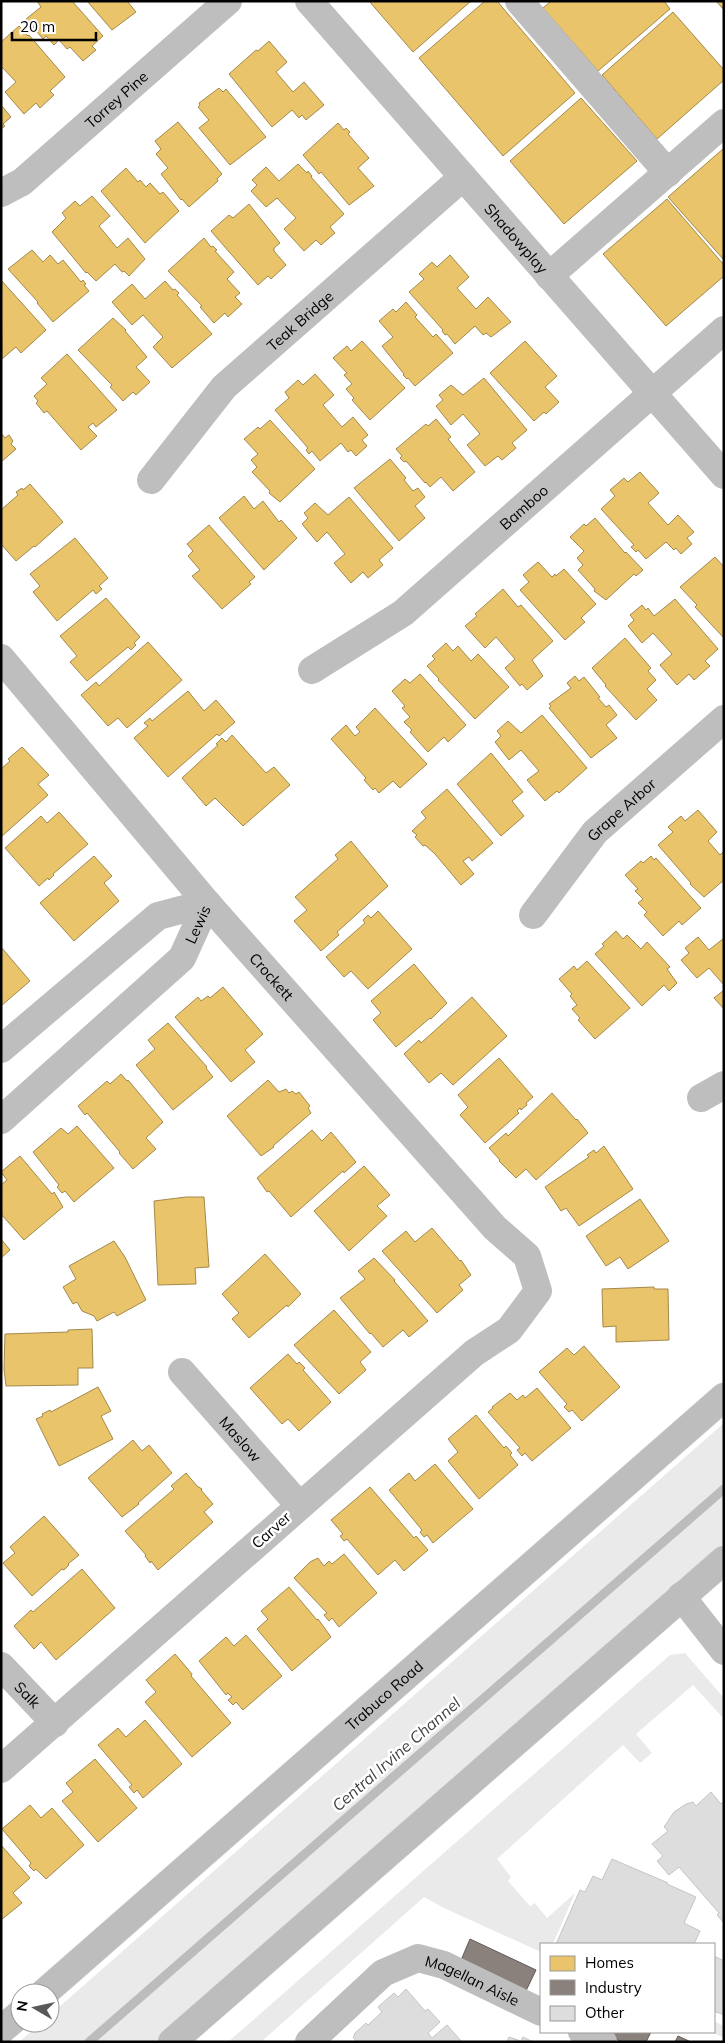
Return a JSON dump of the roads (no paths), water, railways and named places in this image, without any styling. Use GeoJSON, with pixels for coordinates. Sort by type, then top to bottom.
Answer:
{"type":"FeatureCollection","features":[{"type":"Feature","properties":{"kind":"main road","name":"Trabuco Road"},"geometry":{"type":"LineString","coordinates":[[55,1983],[724,1397]]}},
{"type":"Feature","properties":{"kind":"main road"},"geometry":{"type":"LineString","coordinates":[[172,2042],[724,1560]]}},
{"type":"Feature","properties":{"kind":"street","name":"Torrey Pine"},"geometry":{"type":"LineString","coordinates":[[1,193],[22,182],[228,1]]}},
{"type":"Feature","properties":{"kind":"street","name":"Shadowplay"},"geometry":{"type":"LineString","coordinates":[[309,1],[724,475]]}},
{"type":"Feature","properties":{"kind":"street"},"geometry":{"type":"LineString","coordinates":[[519,1],[668,173]]}},
{"type":"Feature","properties":{"kind":"street"},"geometry":{"type":"LineString","coordinates":[[549,276],[724,123]]}},
{"type":"Feature","properties":{"kind":"street","name":"Teak Bridge"},"geometry":{"type":"LineString","coordinates":[[151,480],[224,387],[463,177]]}},
{"type":"Feature","properties":{"kind":"street","name":"Bamboo"},"geometry":{"type":"LineString","coordinates":[[312,670],[403,613],[724,330]]}},
{"type":"Feature","properties":{"kind":"street","name":"Crockett"},"geometry":{"type":"LineString","coordinates":[[1,658],[207,903],[495,1228],[527,1256],[538,1292]]}},
{"type":"Feature","properties":{"kind":"street","name":"Grape Arbor"},"geometry":{"type":"LineString","coordinates":[[533,915],[595,832],[724,719]]}},
{"type":"Feature","properties":{"kind":"street","name":"Lewis"},"geometry":{"type":"LineString","coordinates":[[1,1049],[158,916],[207,903]]}},
{"type":"Feature","properties":{"kind":"street","name":"Lewis"},"geometry":{"type":"LineString","coordinates":[[1,1120],[182,958],[207,903]]}},
{"type":"Feature","properties":{"kind":"street","name":"Carver"},"geometry":{"type":"LineString","coordinates":[[1,1769],[474,1353],[509,1330],[538,1292]]}},
{"type":"Feature","properties":{"kind":"street","name":"Maslow"},"geometry":{"type":"LineString","coordinates":[[182,1372],[300,1505]]}},
{"type":"Feature","properties":{"kind":"street"},"geometry":{"type":"LineString","coordinates":[[681,1596],[724,1652]]}},
{"type":"Feature","properties":{"kind":"street","name":"Salk"},"geometry":{"type":"LineString","coordinates":[[1,1666],[55,1723]]}},
{"type":"Feature","properties":{"kind":"street","name":"Magellan Aisle"},"geometry":{"type":"LineString","coordinates":[[309,2042],[383,1973],[418,1958],[444,1966],[540,2012]]}},
{"type":"Feature","properties":{"kind":"street"},"geometry":{"type":"LineString","coordinates":[[584,2033],[603,2042]]}},
{"type":"Feature","properties":{"kind":"waterway","name":"Central Irvine Channel"},"geometry":{"type":"LineString","coordinates":[[89,2042],[724,1489]]}}]}
